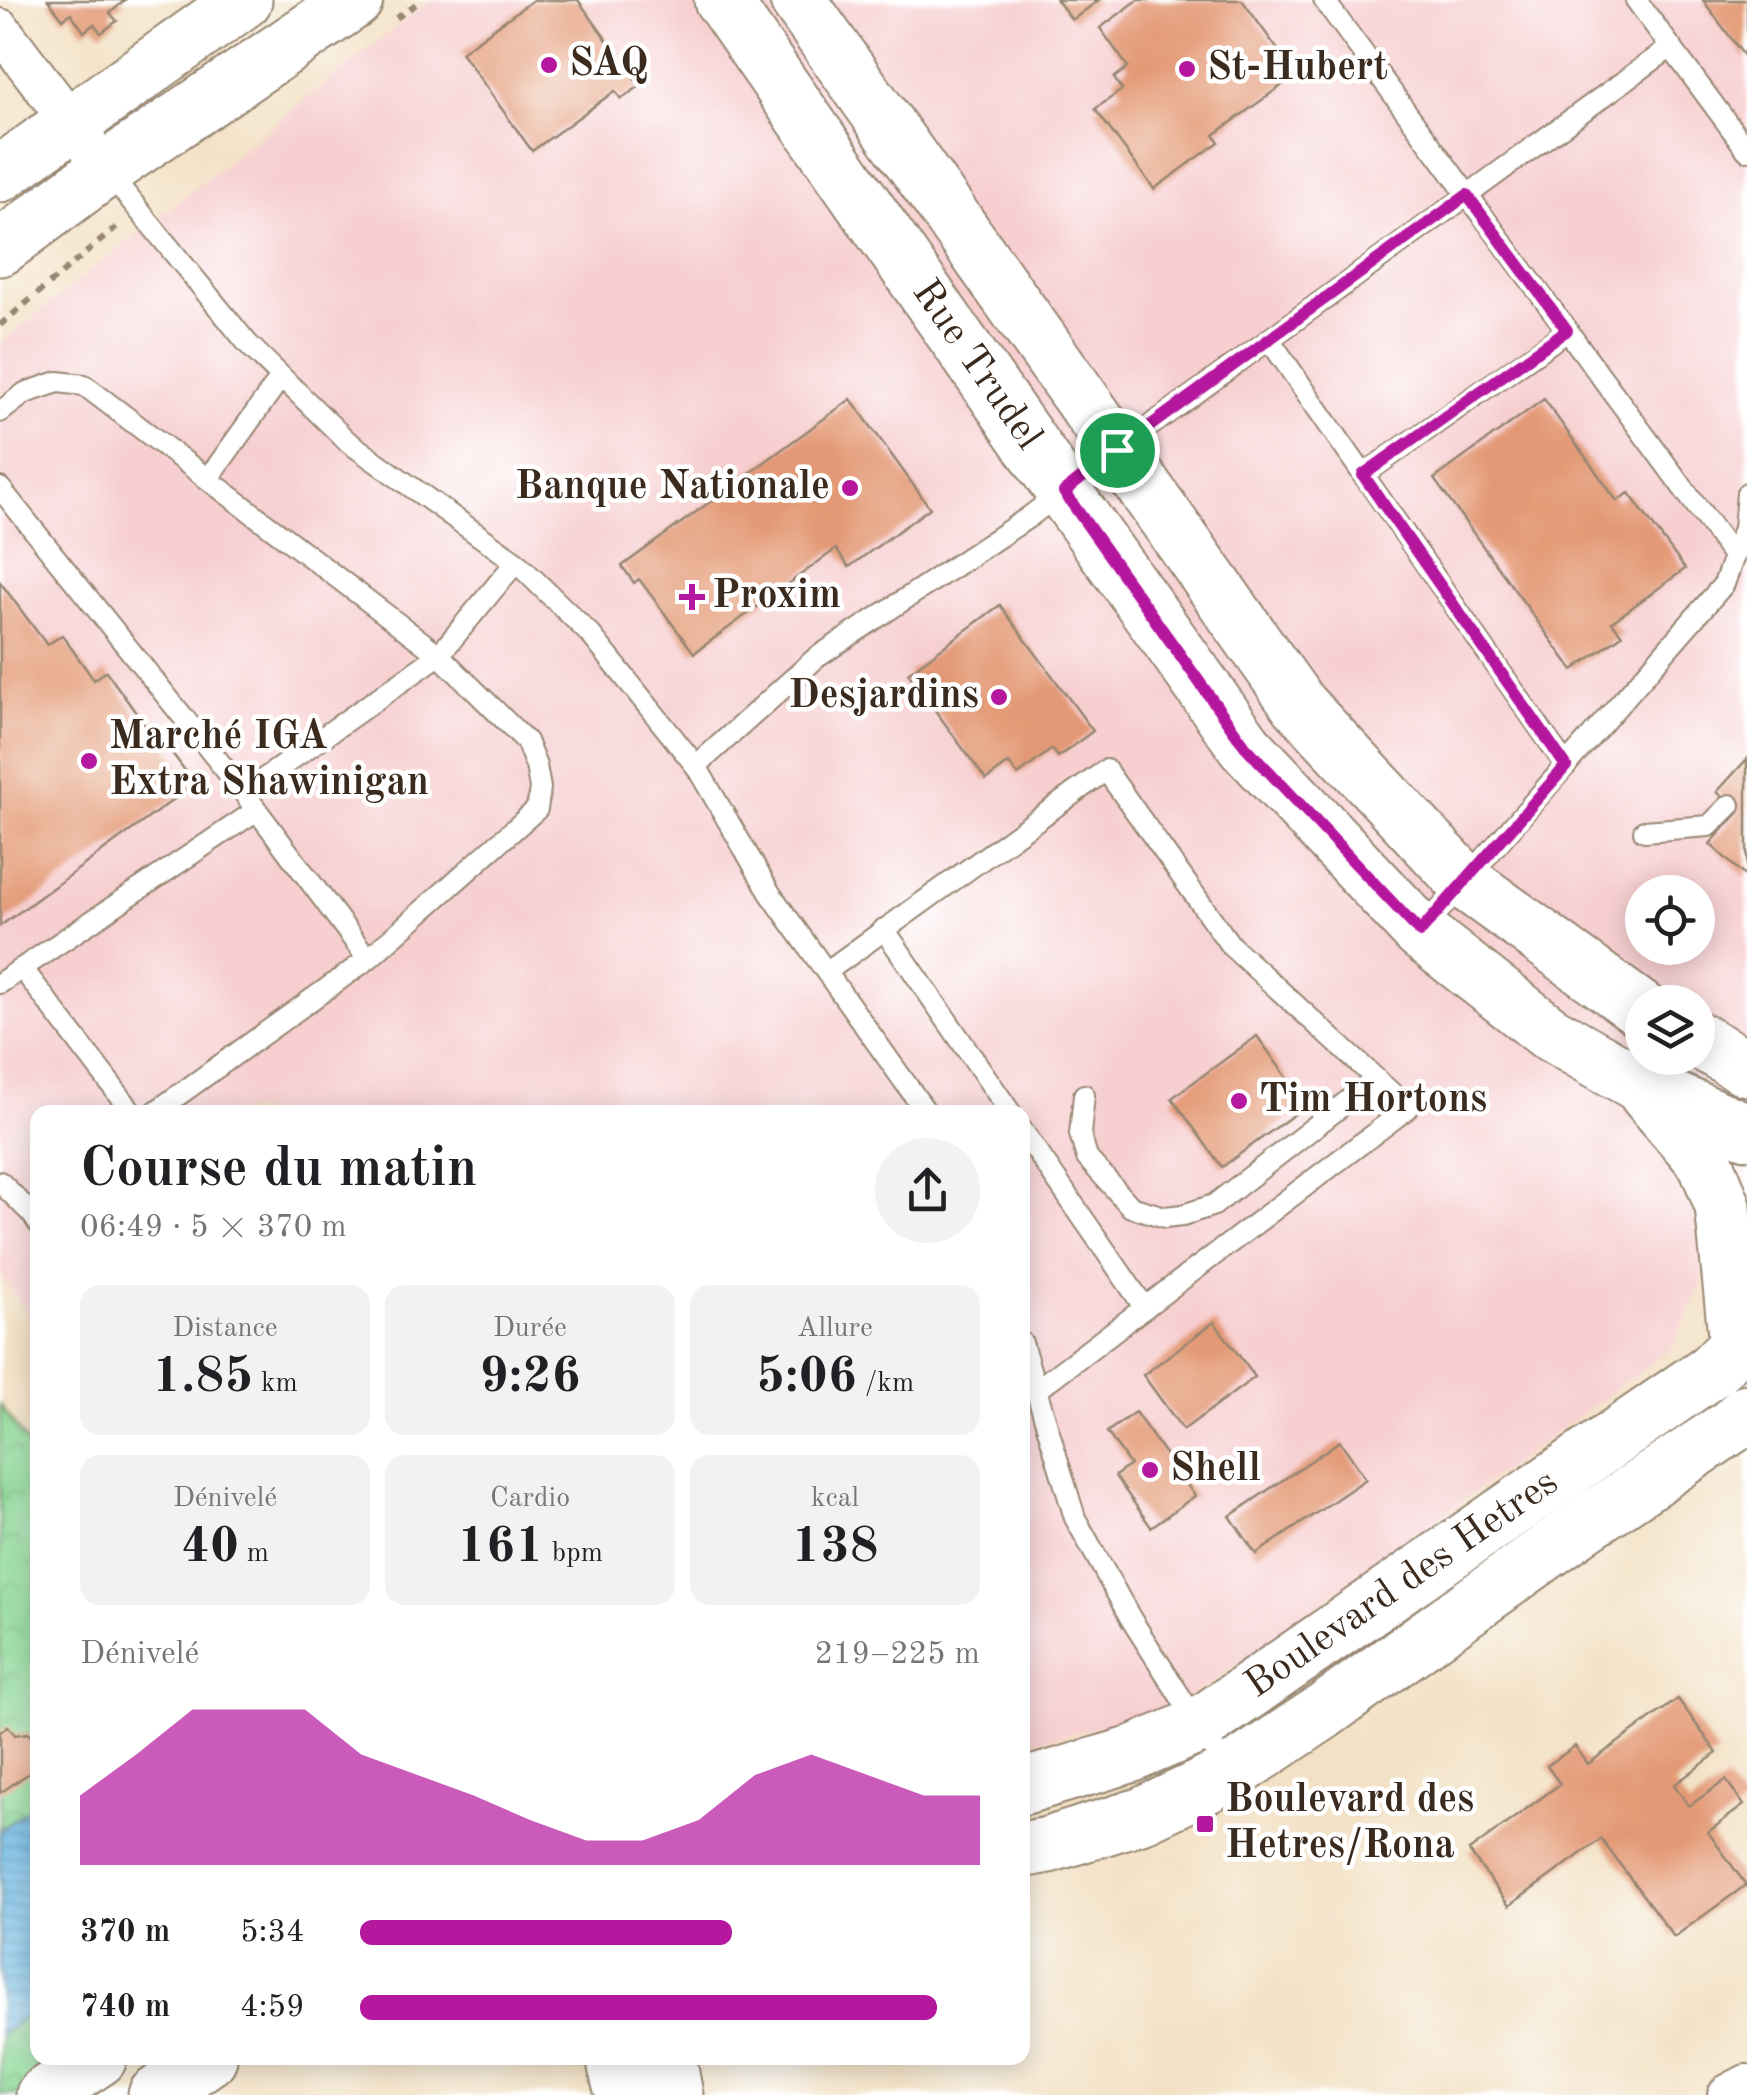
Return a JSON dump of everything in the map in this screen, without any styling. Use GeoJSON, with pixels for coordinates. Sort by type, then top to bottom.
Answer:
{"type":"FeatureCollection","features":[{"type":"Feature","properties":{"kind":"street"},"geometry":{"type":"LineString","coordinates":[[0,174],[244,0]]}},
{"type":"Feature","properties":{"kind":"street"},"geometry":{"type":"LineString","coordinates":[[0,248],[106,168],[355,0]]}},
{"type":"Feature","properties":{"kind":"street","name":"Rue Trudel"},"geometry":{"type":"LineString","coordinates":[[722,0],[1245,746],[1420,932],[1548,1032],[1637,1083],[1747,1131]]}},
{"type":"Feature","properties":{"kind":"street","name":"Rue Trudel"},"geometry":{"type":"LineString","coordinates":[[798,0],[1299,706],[1465,882],[1625,998]]}},
{"type":"Feature","properties":{"kind":"street"},"geometry":{"type":"LineString","coordinates":[[0,29],[106,168]]}},
{"type":"Feature","properties":{"kind":"street"},"geometry":{"type":"LineString","coordinates":[[1715,1050],[1747,1068]]}},
{"type":"Feature","properties":{"kind":"street"},"geometry":{"type":"LineString","coordinates":[[1637,1083],[1706,1162],[1720,1198],[1742,1336]]}},
{"type":"Feature","properties":{"kind":"street","name":"Boulevard des Hetres"},"geometry":{"type":"LineString","coordinates":[[1030,1785],[1130,1755],[1200,1725],[1712,1370],[1742,1336]]}},
{"type":"Feature","properties":{"kind":"street","name":"Boulevard des Hetres"},"geometry":{"type":"LineString","coordinates":[[1030,1848],[1143,1816],[1230,1774],[1747,1412]]}},
{"type":"Feature","properties":{"kind":"street"},"geometry":{"type":"LineString","coordinates":[[44,2095],[89,2065]]}},
{"type":"Feature","properties":{"kind":"street"},"geometry":{"type":"LineString","coordinates":[[156,2095],[199,2065]]}},
{"type":"Feature","properties":{"kind":"street"},"geometry":{"type":"LineString","coordinates":[[616,2065],[627,2095]]}},
{"type":"Feature","properties":{"kind":"street"},"geometry":{"type":"LineString","coordinates":[[669,2065],[675,2095]]}},
{"type":"Feature","properties":{"kind":"street"},"geometry":{"type":"LineString","coordinates":[[1728,2095],[1747,2084]]}},
{"type":"Feature","properties":{"kind":"lane"},"geometry":{"type":"LineString","coordinates":[[1324,0],[1734,557]]}},
{"type":"Feature","properties":{"kind":"lane"},"geometry":{"type":"LineString","coordinates":[[1636,0],[1747,150]]}},
{"type":"Feature","properties":{"kind":"lane"},"geometry":{"type":"LineString","coordinates":[[696,766],[816,658],[1064,492],[1671,47]]}},
{"type":"Feature","properties":{"kind":"lane"},"geometry":{"type":"LineString","coordinates":[[106,168],[248,344],[347,441],[516,562],[590,635],[696,766],[770,893],[921,1105]]}},
{"type":"Feature","properties":{"kind":"lane"},"geometry":{"type":"LineString","coordinates":[[1363,475],[1567,330]]}},
{"type":"Feature","properties":{"kind":"lane"},"geometry":{"type":"LineString","coordinates":[[1268,340],[1566,766]]}},
{"type":"Feature","properties":{"kind":"lane"},"geometry":{"type":"LineString","coordinates":[[208,479],[281,376]]}},
{"type":"Feature","properties":{"kind":"lane"},"geometry":{"type":"LineString","coordinates":[[0,412],[25,393],[58,382],[84,386],[439,655],[526,742],[536,766],[540,788],[537,809],[368,959],[165,1105]]}},
{"type":"Feature","properties":{"kind":"lane"},"geometry":{"type":"LineString","coordinates":[[0,488],[250,801],[368,959]]}},
{"type":"Feature","properties":{"kind":"lane"},"geometry":{"type":"LineString","coordinates":[[1420,932],[1724,584],[1744,528],[1747,492]]}},
{"type":"Feature","properties":{"kind":"lane"},"geometry":{"type":"LineString","coordinates":[[0,983],[250,801],[439,655],[516,562]]}},
{"type":"Feature","properties":{"kind":"lane"},"geometry":{"type":"LineString","coordinates":[[826,972],[1106,770],[1231,946],[1408,1108],[1036,1390]]}},
{"type":"Feature","properties":{"kind":"lane"},"geometry":{"type":"LineString","coordinates":[[1644,831],[1708,826],[1730,804]]}},
{"type":"Feature","properties":{"kind":"lane"},"geometry":{"type":"LineString","coordinates":[[884,930],[1005,1105]]}},
{"type":"Feature","properties":{"kind":"lane"},"geometry":{"type":"LineString","coordinates":[[22,968],[127,1105]]}},
{"type":"Feature","properties":{"kind":"lane"},"geometry":{"type":"LineString","coordinates":[[1084,1096],[1080,1134],[1087,1158],[1131,1207],[1165,1217],[1214,1205],[1376,1079]]}},
{"type":"Feature","properties":{"kind":"lane"},"geometry":{"type":"LineString","coordinates":[[1030,1142],[1145,1308]]}},
{"type":"Feature","properties":{"kind":"lane"},"geometry":{"type":"LineString","coordinates":[[0,1182],[30,1212]]}},
{"type":"Feature","properties":{"kind":"lane"},"geometry":{"type":"LineString","coordinates":[[1030,1370],[1075,1518],[1131,1619],[1230,1774]]}},
{"type":"Feature","properties":{"kind":"shaded area"},"geometry":{"type":"Polygon","coordinates":[[[430,0],[1747,0],[1747,1188],[1672,1348],[1173,1711],[1030,1742],[1030,1105],[30,1105],[30,1317],[0,1273],[0,344],[430,0]]]}},
{"type":"Feature","properties":{"kind":"green space"},"geometry":{"type":"Polygon","coordinates":[[[0,1405],[30,1447],[30,2065],[76,2065],[30,2095],[0,2095],[0,1405]]]}},
{"type":"Feature","properties":{"kind":"water"},"geometry":{"type":"Polygon","coordinates":[[[30,1808],[30,2013],[0,2035],[0,1830],[30,1808]]]}},
{"type":"Feature","properties":{"kind":"building"},"geometry":{"type":"Polygon","coordinates":[[[48,0],[125,0],[110,13],[117,21],[101,33],[94,24],[84,32],[71,13],[63,19],[48,0]]]}},
{"type":"Feature","properties":{"kind":"building"},"geometry":{"type":"Polygon","coordinates":[[[533,0],[578,0],[640,86],[621,99],[615,91],[532,151],[461,52],[533,0]]]}},
{"type":"Feature","properties":{"kind":"building"},"geometry":{"type":"Polygon","coordinates":[[[1057,0],[1099,0],[1072,20],[1057,0]]]}},
{"type":"Feature","properties":{"kind":"building"},"geometry":{"type":"Polygon","coordinates":[[[1138,0],[1242,0],[1296,75],[1214,135],[1219,142],[1154,189],[1095,109],[1122,90],[1114,78],[1128,67],[1100,28],[1138,0]]]}},
{"type":"Feature","properties":{"kind":"building"},"geometry":{"type":"Polygon","coordinates":[[[1703,0],[1747,0],[1747,60],[1703,0]]]}},
{"type":"Feature","properties":{"kind":"building"},"geometry":{"type":"Polygon","coordinates":[[[851,399],[930,508],[849,567],[836,549],[694,653],[639,579],[634,583],[622,566],[851,399]]]}},
{"type":"Feature","properties":{"kind":"building"},"geometry":{"type":"Polygon","coordinates":[[[1544,399],[1617,501],[1629,493],[1685,569],[1612,622],[1622,635],[1573,670],[1434,479],[1544,399]]]}},
{"type":"Feature","properties":{"kind":"building","name":"Marché IGA Extra Shawinigan"},"geometry":{"type":"Polygon","coordinates":[[[0,582],[47,645],[62,635],[94,680],[106,671],[154,738],[158,734],[195,784],[0,926],[0,582]]]}},
{"type":"Feature","properties":{"kind":"building"},"geometry":{"type":"Polygon","coordinates":[[[1000,605],[1093,731],[1058,757],[1052,749],[1018,775],[1009,763],[986,780],[908,673],[1000,605]]]}},
{"type":"Feature","properties":{"kind":"building"},"geometry":{"type":"Polygon","coordinates":[[[1747,759],[1747,878],[1710,844],[1739,812],[1717,792],[1747,759]]]}},
{"type":"Feature","properties":{"kind":"building"},"geometry":{"type":"Polygon","coordinates":[[[1257,1036],[1307,1105],[1222,1167],[1172,1098],[1257,1036]]]}},
{"type":"Feature","properties":{"kind":"building","name":"Shell"},"geometry":{"type":"Polygon","coordinates":[[[1214,1322],[1255,1377],[1183,1430],[1143,1375],[1214,1322]]]}},
{"type":"Feature","properties":{"kind":"building","name":"Shell"},"geometry":{"type":"Polygon","coordinates":[[[1135,1412],[1195,1496],[1151,1527],[1115,1476],[1130,1465],[1107,1432],[1135,1412]]]}},
{"type":"Feature","properties":{"kind":"building","name":"Shell"},"geometry":{"type":"Polygon","coordinates":[[[1340,1441],[1366,1479],[1256,1554],[1230,1516],[1340,1441]]]}},
{"type":"Feature","properties":{"kind":"building"},"geometry":{"type":"Polygon","coordinates":[[[1678,1699],[1717,1753],[1674,1785],[1689,1806],[1726,1780],[1744,1805],[1708,1832],[1746,1885],[1674,1937],[1601,1839],[1509,1906],[1469,1851],[1560,1784],[1547,1766],[1575,1746],[1588,1764],[1678,1699]]]}},
{"type":"Feature","properties":{"kind":"building"},"geometry":{"type":"Polygon","coordinates":[[[8,1726],[15,1735],[30,1735],[30,1772],[0,1793],[0,1732],[8,1726]]]}},
{"type":"Feature","properties":{"kind":"place","name":"SAQ"},"geometry":{"type":"Point","coordinates":[549,65]}},
{"type":"Feature","properties":{"kind":"place","name":"St-Hubert"},"geometry":{"type":"Point","coordinates":[1187,69]}},
{"type":"Feature","properties":{"kind":"place","name":"Banque Nationale"},"geometry":{"type":"Point","coordinates":[850,488]}},
{"type":"Feature","properties":{"kind":"place","name":"Proxim"},"geometry":{"type":"Point","coordinates":[692,597]}},
{"type":"Feature","properties":{"kind":"place","name":"Desjardins"},"geometry":{"type":"Point","coordinates":[999,697]}},
{"type":"Feature","properties":{"kind":"place","name":"Marché IGA Extra Shawinigan"},"geometry":{"type":"Point","coordinates":[89,761]}},
{"type":"Feature","properties":{"kind":"place","name":"Tim Hortons"},"geometry":{"type":"Point","coordinates":[1239,1101]}},
{"type":"Feature","properties":{"kind":"place","name":"Shell"},"geometry":{"type":"Point","coordinates":[1150,1470]}},
{"type":"Feature","properties":{"kind":"place","name":"Boulevard des Hetres/Rona"},"geometry":{"type":"Point","coordinates":[1205,1824]}},
{"type":"Feature","properties":{"kind":"route"},"geometry":{"type":"LineString","coordinates":[[1467,195],[1567,330],[1363,475],[1566,766],[1420,932],[1245,746],[1064,492],[1117,450],[1467,195]]}}]}
